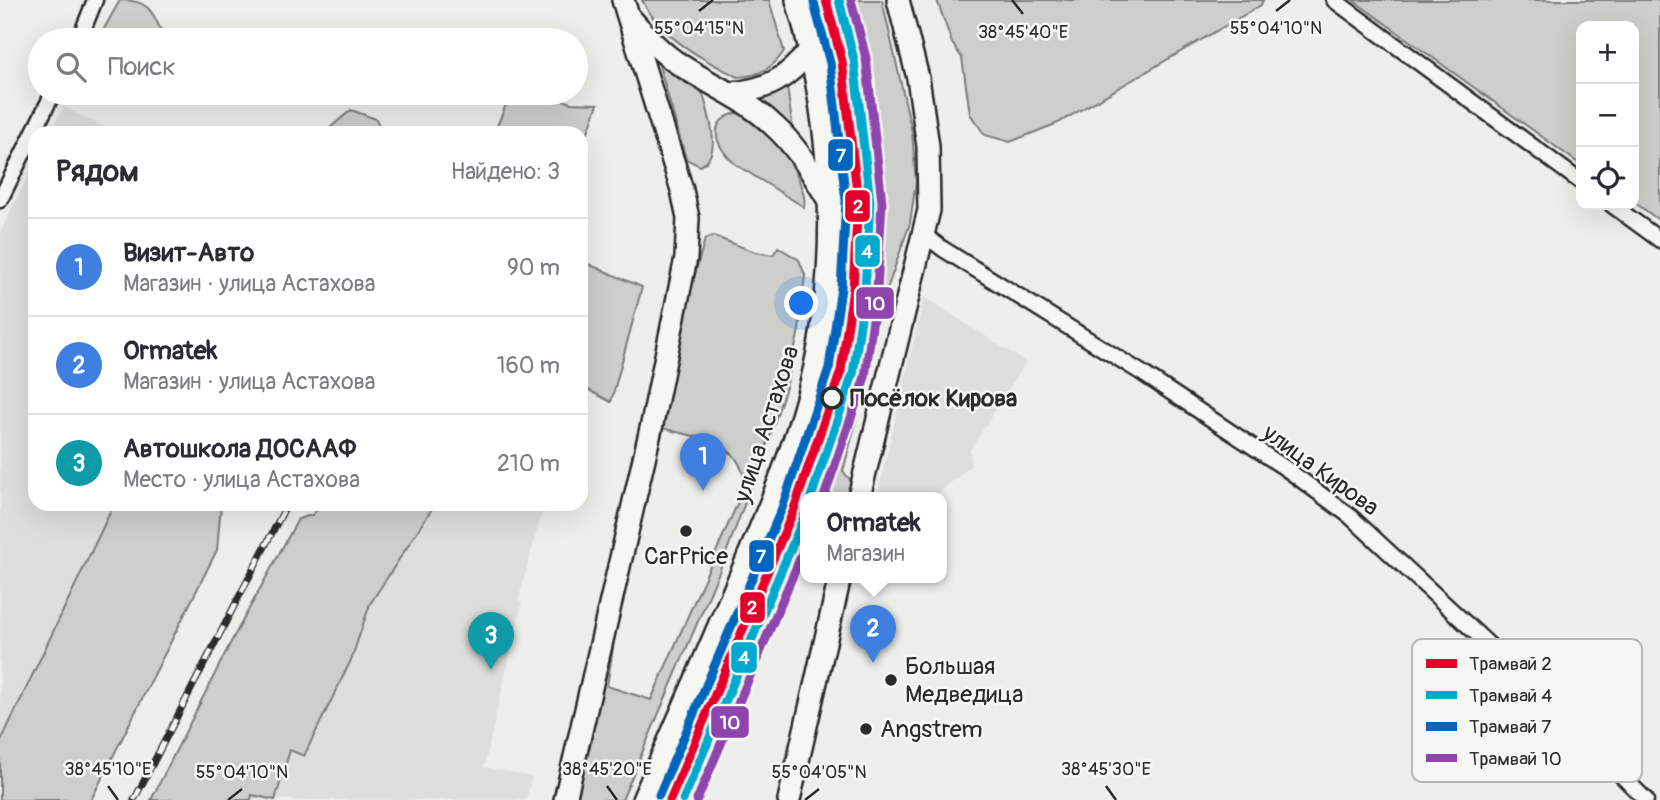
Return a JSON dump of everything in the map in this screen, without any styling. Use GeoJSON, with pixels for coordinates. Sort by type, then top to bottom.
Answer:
{"type":"FeatureCollection","features":[{"type":"Feature","properties":{"kind":"main road","name":"улица Астахова"},"geometry":{"type":"LineString","coordinates":[[643,800],[755,543],[780,479],[803,409],[820,342],[827,284],[829,201],[825,132],[811,49],[797,0]]}},
{"type":"Feature","properties":{"kind":"main road"},"geometry":{"type":"LineString","coordinates":[[860,492],[929,210],[928,146],[918,78],[898,0]]}},
{"type":"Feature","properties":{"kind":"main road"},"geometry":{"type":"LineString","coordinates":[[624,6],[650,41],[681,66],[731,93],[774,125],[790,142],[829,201]]}},
{"type":"Feature","properties":{"kind":"main road"},"geometry":{"type":"LineString","coordinates":[[565,800],[652,424],[686,258],[688,218],[682,190],[624,6]]}},
{"type":"Feature","properties":{"kind":"main road"},"geometry":{"type":"LineString","coordinates":[[731,93],[754,91],[778,80],[797,67],[811,49]]}},
{"type":"Feature","properties":{"kind":"main road"},"geometry":{"type":"LineString","coordinates":[[789,800],[839,583]]}},
{"type":"Feature","properties":{"kind":"street"},"geometry":{"type":"LineString","coordinates":[[84,28],[96,0]]}},
{"type":"Feature","properties":{"kind":"street"},"geometry":{"type":"LineString","coordinates":[[1334,0],[1576,178]]}},
{"type":"Feature","properties":{"kind":"street"},"geometry":{"type":"LineString","coordinates":[[37,126],[47,105]]}},
{"type":"Feature","properties":{"kind":"street"},"geometry":{"type":"LineString","coordinates":[[0,200],[28,143]]}},
{"type":"Feature","properties":{"kind":"street"},"geometry":{"type":"LineString","coordinates":[[1619,210],[1660,240]]}},
{"type":"Feature","properties":{"kind":"street","name":"улица Кирова"},"geometry":{"type":"LineString","coordinates":[[923,234],[1153,380],[1288,470],[1350,516],[1482,639]]}},
{"type":"Feature","properties":{"kind":"street","name":"улица Кирова"},"geometry":{"type":"LineString","coordinates":[[1628,782],[1646,800]]}},
{"type":"Feature","properties":{"kind":"shaded area"},"geometry":{"type":"Polygon","coordinates":[[[120,0],[129,0],[143,4],[160,28],[104,28],[120,0]]]}},
{"type":"Feature","properties":{"kind":"shaded area"},"geometry":{"type":"Polygon","coordinates":[[[642,0],[769,0],[784,51],[775,63],[764,70],[738,77],[683,46],[659,25],[642,0]]]}},
{"type":"Feature","properties":{"kind":"shaded area"},"geometry":{"type":"Polygon","coordinates":[[[837,0],[882,0],[912,132],[916,182],[910,223],[882,304],[862,404],[850,404],[871,309],[872,202],[868,134],[837,0]]]}},
{"type":"Feature","properties":{"kind":"shaded area"},"geometry":{"type":"Polygon","coordinates":[[[937,0],[1263,0],[1261,5],[1058,123],[1010,142],[985,135],[970,114],[962,58],[952,43],[937,0]]]}},
{"type":"Feature","properties":{"kind":"shaded area"},"geometry":{"type":"Polygon","coordinates":[[[1353,0],[1660,0],[1660,221],[1639,206],[1639,21],[1576,21],[1576,161],[1353,0]]]}},
{"type":"Feature","properties":{"kind":"shaded area"},"geometry":{"type":"Polygon","coordinates":[[[659,65],[703,94],[711,122],[713,143],[707,161],[700,166],[686,159],[659,65]]]}},
{"type":"Feature","properties":{"kind":"shaded area"},"geometry":{"type":"Polygon","coordinates":[[[786,79],[794,138],[760,99],[760,95],[786,79]]]}},
{"type":"Feature","properties":{"kind":"shaded area"},"geometry":{"type":"Polygon","coordinates":[[[598,104],[588,132],[588,126],[497,126],[506,105],[598,104]]]}},
{"type":"Feature","properties":{"kind":"shaded area"},"geometry":{"type":"Polygon","coordinates":[[[63,107],[103,126],[54,126],[63,107]]]}},
{"type":"Feature","properties":{"kind":"shaded area"},"geometry":{"type":"Polygon","coordinates":[[[351,110],[376,119],[380,126],[332,126],[351,110]]]}},
{"type":"Feature","properties":{"kind":"shaded area"},"geometry":{"type":"Polygon","coordinates":[[[742,112],[762,122],[783,150],[802,188],[804,207],[738,166],[723,151],[717,135],[718,127],[730,115],[742,112]]]}},
{"type":"Feature","properties":{"kind":"shaded area"},"geometry":{"type":"Polygon","coordinates":[[[28,176],[28,511],[111,511],[0,743],[0,233],[28,176]]]}},
{"type":"Feature","properties":{"kind":"shaded area"},"geometry":{"type":"Polygon","coordinates":[[[713,236],[755,252],[773,255],[778,247],[799,260],[805,275],[799,330],[786,387],[719,572],[622,800],[573,800],[622,591],[607,686],[651,700],[745,486],[742,470],[727,450],[704,439],[662,428],[660,412],[679,329],[705,239],[713,236]]]}},
{"type":"Feature","properties":{"kind":"shaded area"},"geometry":{"type":"Polygon","coordinates":[[[588,264],[642,287],[611,402],[588,390],[588,264]]]}},
{"type":"Feature","properties":{"kind":"shaded area"},"geometry":{"type":"Polygon","coordinates":[[[924,297],[1026,362],[970,450],[971,465],[940,492],[878,492],[924,297]]]}},
{"type":"Feature","properties":{"kind":"shaded area"},"geometry":{"type":"Polygon","coordinates":[[[848,413],[858,415],[843,471],[855,486],[853,492],[823,492],[821,490],[830,477],[848,413]]]}},
{"type":"Feature","properties":{"kind":"shaded area"},"geometry":{"type":"Polygon","coordinates":[[[111,511],[220,511],[217,550],[91,800],[0,800],[0,743],[111,511]]]}},
{"type":"Feature","properties":{"kind":"shaded area"},"geometry":{"type":"Polygon","coordinates":[[[316,511],[430,511],[370,604],[351,660],[304,756],[290,750],[275,800],[252,795],[251,800],[151,800],[231,642],[298,519],[312,515],[316,511]]]}},
{"type":"Feature","properties":{"kind":"shaded area"},"geometry":{"type":"Polygon","coordinates":[[[430,511],[542,511],[518,601],[522,602],[484,767],[532,777],[526,800],[251,800],[252,795],[290,749],[303,756],[351,660],[370,604],[430,511]]]}},
{"type":"Feature","properties":{"kind":"railway"},"geometry":{"type":"LineString","coordinates":[[134,800],[283,511]]}},
{"type":"Feature","properties":{"kind":"tram line","name":"2"},"geometry":{"type":"LineString","coordinates":[[670,800],[793,512],[841,371],[853,289],[858,201],[842,61],[826,0]]}},
{"type":"Feature","properties":{"kind":"tram line","name":"4"},"geometry":{"type":"LineString","coordinates":[[813,492],[853,374],[865,290],[870,202],[854,60],[839,0]]}},
{"type":"Feature","properties":{"kind":"tram line","name":"10"},"geometry":{"type":"LineString","coordinates":[[826,492],[865,377],[877,290],[882,202],[866,58],[851,0]]}},
{"type":"Feature","properties":{"kind":"tram line","name":"7"},"geometry":{"type":"LineString","coordinates":[[659,795],[782,508],[829,368],[841,288],[846,201],[830,63],[814,3]]}},
{"type":"Feature","properties":{"kind":"tram line","name":"4"},"geometry":{"type":"LineString","coordinates":[[683,800],[800,527]]}},
{"type":"Feature","properties":{"kind":"tram line","name":"10"},"geometry":{"type":"LineString","coordinates":[[697,800],[800,559]]}},
{"type":"Feature","properties":{"kind":"place","name":"Посёлок Кирова"},"geometry":{"type":"Point","coordinates":[832,398]}},
{"type":"Feature","properties":{"kind":"place","name":"Визит-Авто"},"geometry":{"type":"Point","coordinates":[703,491]}},
{"type":"Feature","properties":{"kind":"place","name":"CarPrice"},"geometry":{"type":"Point","coordinates":[686,531]}},
{"type":"Feature","properties":{"kind":"place","name":"Ormatek"},"geometry":{"type":"Point","coordinates":[873,663]}},
{"type":"Feature","properties":{"kind":"place","name":"Автошкола ДОСААФ"},"geometry":{"type":"Point","coordinates":[491,670]}},
{"type":"Feature","properties":{"kind":"place","name":"Большая Медведица"},"geometry":{"type":"Point","coordinates":[891,680]}},
{"type":"Feature","properties":{"kind":"place","name":"Angstrem"},"geometry":{"type":"Point","coordinates":[866,729]}}]}
